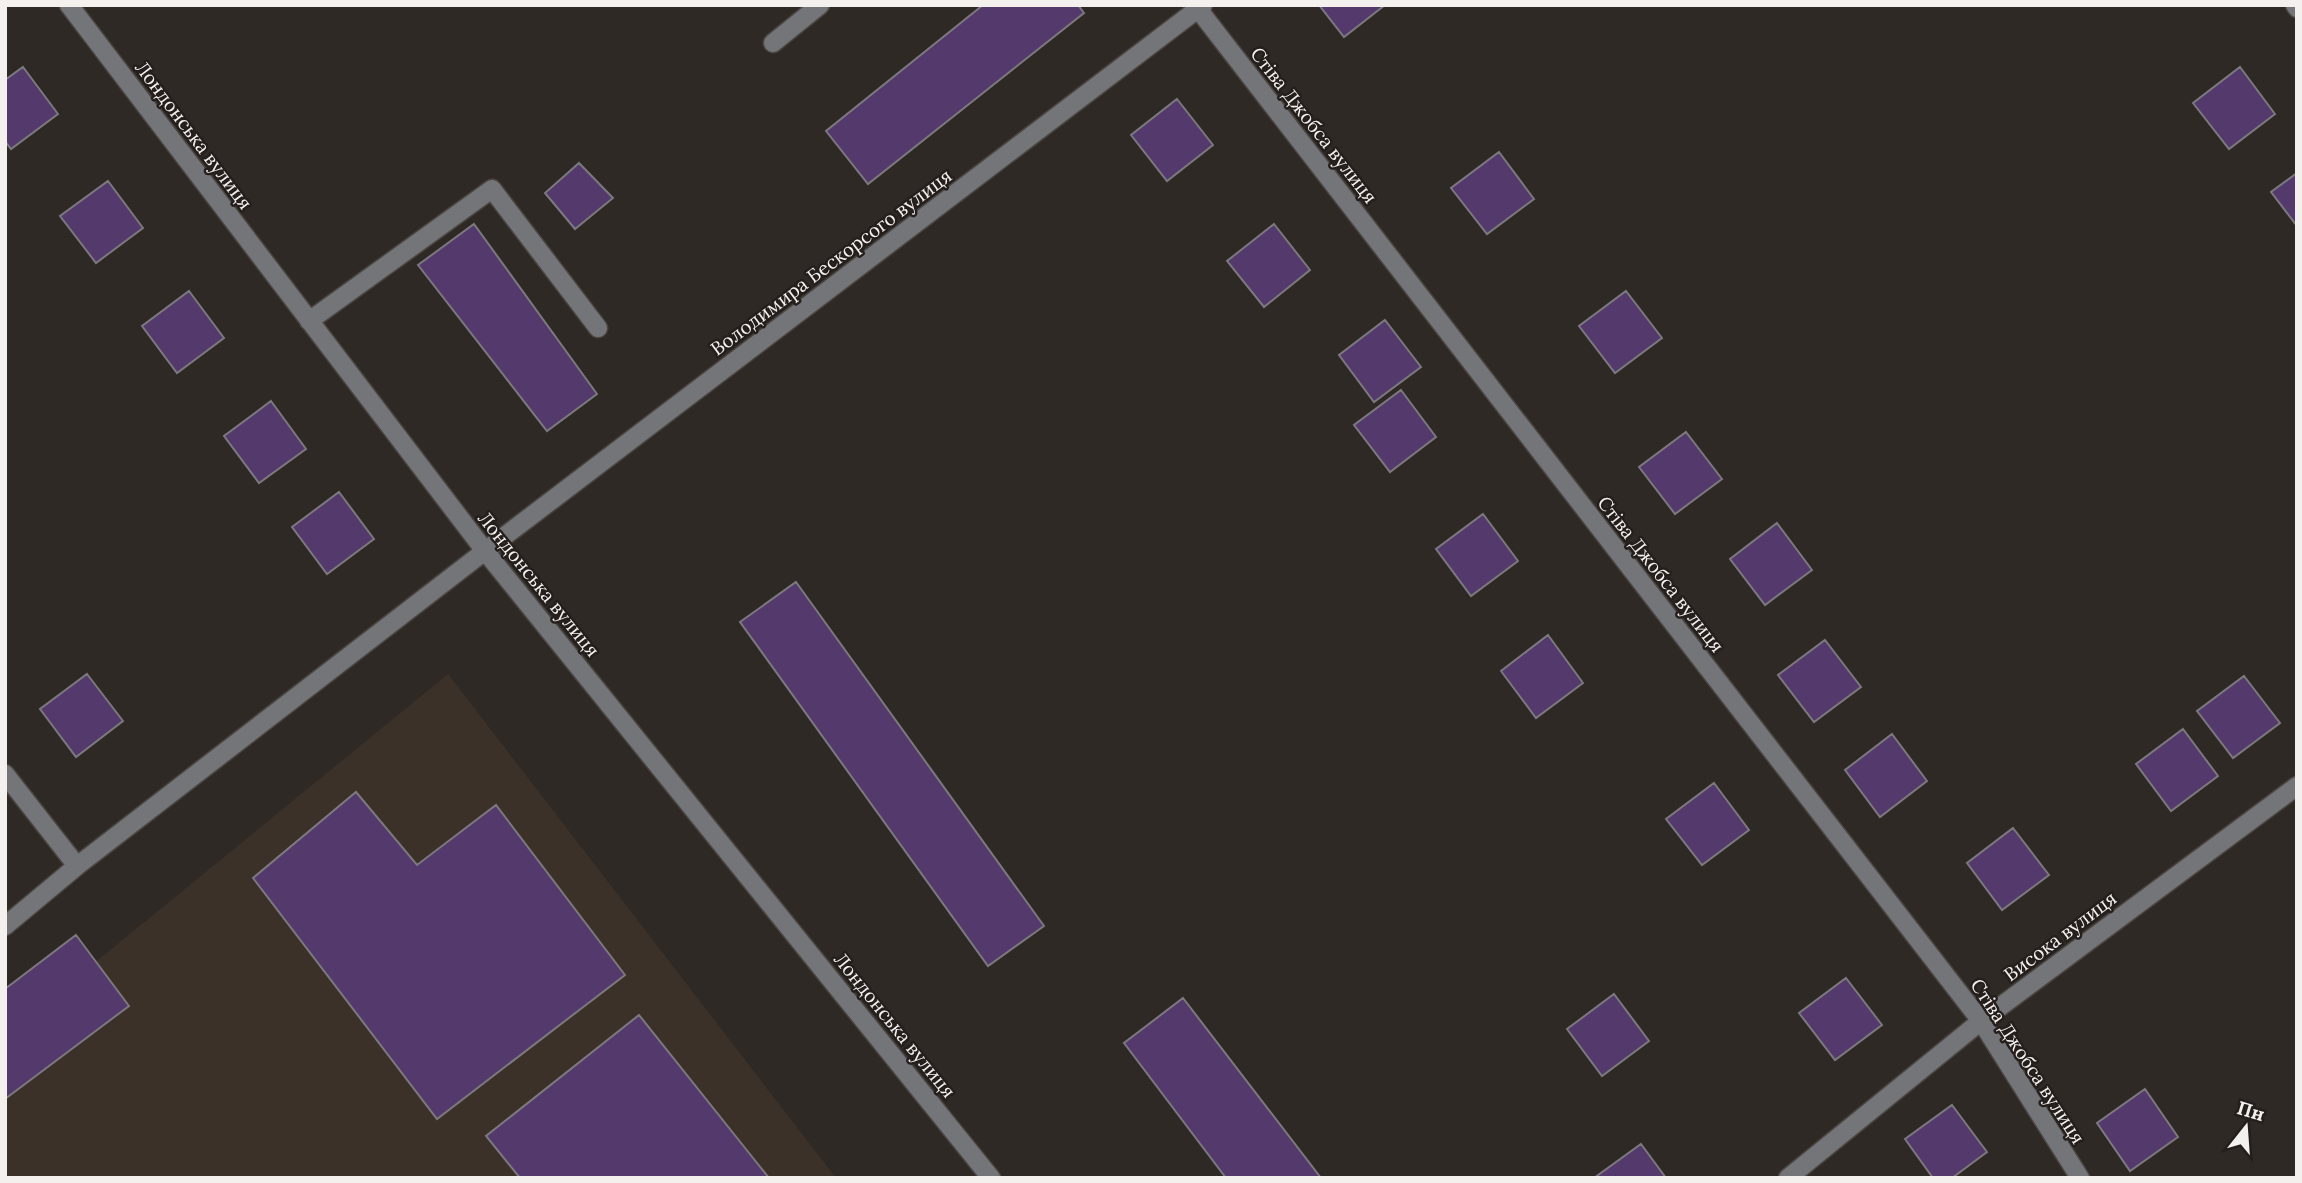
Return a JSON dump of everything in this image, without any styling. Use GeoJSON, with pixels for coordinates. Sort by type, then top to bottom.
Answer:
{"type":"FeatureCollection","features":[{"type":"Feature","properties":{"kind":"street","name":"Лондонська вулиця"},"geometry":{"type":"LineString","coordinates":[[69,5],[485,551],[991,1178]]}},
{"type":"Feature","properties":{"kind":"street"},"geometry":{"type":"LineString","coordinates":[[773,43],[820,5]]}},
{"type":"Feature","properties":{"kind":"street","name":"Володимира Бескорсого вулиця"},"geometry":{"type":"LineString","coordinates":[[5,926],[77,866],[485,551],[1198,7]]}},
{"type":"Feature","properties":{"kind":"street","name":"Стіва Джобса вулиця"},"geometry":{"type":"LineString","coordinates":[[1198,7],[1981,1021],[2080,1178]]}},
{"type":"Feature","properties":{"kind":"street"},"geometry":{"type":"LineString","coordinates":[[309,321],[492,189],[598,328]]}},
{"type":"Feature","properties":{"kind":"street"},"geometry":{"type":"LineString","coordinates":[[5,774],[77,866]]}},
{"type":"Feature","properties":{"kind":"street","name":"Висока вулиця"},"geometry":{"type":"LineString","coordinates":[[1788,1178],[1981,1021],[2297,786]]}},
{"type":"Feature","properties":{"kind":"shaded area"},"geometry":{"type":"Polygon","coordinates":[[[448,674],[836,1178],[5,1178],[5,1036],[448,674]]]}},
{"type":"Feature","properties":{"kind":"building"},"geometry":{"type":"Polygon","coordinates":[[[983,5],[1078,5],[1084,13],[868,184],[826,131],[983,5]]]}},
{"type":"Feature","properties":{"kind":"building"},"geometry":{"type":"Polygon","coordinates":[[[1319,5],[1385,5],[1344,37],[1319,5]]]}},
{"type":"Feature","properties":{"kind":"building"},"geometry":{"type":"Polygon","coordinates":[[[23,67],[58,114],[11,149],[5,141],[5,80],[23,67]]]}},
{"type":"Feature","properties":{"kind":"building"},"geometry":{"type":"Polygon","coordinates":[[[2240,67],[2275,114],[2229,149],[2193,103],[2240,67]]]}},
{"type":"Feature","properties":{"kind":"building"},"geometry":{"type":"Polygon","coordinates":[[[1177,99],[1213,145],[1167,181],[1131,135],[1177,99]]]}},
{"type":"Feature","properties":{"kind":"building"},"geometry":{"type":"Polygon","coordinates":[[[1499,152],[1534,199],[1487,234],[1451,188],[1499,152]]]}},
{"type":"Feature","properties":{"kind":"building"},"geometry":{"type":"Polygon","coordinates":[[[579,163],[613,198],[575,229],[545,193],[579,163]]]}},
{"type":"Feature","properties":{"kind":"building"},"geometry":{"type":"Polygon","coordinates":[[[2297,173],[2297,226],[2271,192],[2297,173]]]}},
{"type":"Feature","properties":{"kind":"building"},"geometry":{"type":"Polygon","coordinates":[[[108,181],[143,228],[96,263],[60,216],[108,181]]]}},
{"type":"Feature","properties":{"kind":"building"},"geometry":{"type":"Polygon","coordinates":[[[474,224],[597,394],[547,431],[418,265],[474,224]]]}},
{"type":"Feature","properties":{"kind":"building"},"geometry":{"type":"Polygon","coordinates":[[[1274,224],[1310,270],[1264,307],[1227,261],[1274,224]]]}},
{"type":"Feature","properties":{"kind":"building"},"geometry":{"type":"Polygon","coordinates":[[[189,291],[224,338],[177,373],[142,326],[189,291]]]}},
{"type":"Feature","properties":{"kind":"building"},"geometry":{"type":"Polygon","coordinates":[[[1626,291],[1662,338],[1615,373],[1579,326],[1626,291]]]}},
{"type":"Feature","properties":{"kind":"building"},"geometry":{"type":"Polygon","coordinates":[[[1385,320],[1421,367],[1374,402],[1339,355],[1385,320]]]}},
{"type":"Feature","properties":{"kind":"building"},"geometry":{"type":"Polygon","coordinates":[[[1401,390],[1436,437],[1390,472],[1354,425],[1401,390]]]}},
{"type":"Feature","properties":{"kind":"building"},"geometry":{"type":"Polygon","coordinates":[[[271,401],[306,449],[259,483],[224,436],[271,401]]]}},
{"type":"Feature","properties":{"kind":"building"},"geometry":{"type":"Polygon","coordinates":[[[1686,432],[1722,479],[1675,514],[1639,467],[1686,432]]]}},
{"type":"Feature","properties":{"kind":"building"},"geometry":{"type":"Polygon","coordinates":[[[339,492],[374,539],[327,574],[292,527],[339,492]]]}},
{"type":"Feature","properties":{"kind":"building"},"geometry":{"type":"Polygon","coordinates":[[[1483,514],[1518,561],[1471,596],[1436,549],[1483,514]]]}},
{"type":"Feature","properties":{"kind":"building"},"geometry":{"type":"Polygon","coordinates":[[[1777,523],[1812,570],[1765,605],[1730,559],[1777,523]]]}},
{"type":"Feature","properties":{"kind":"building"},"geometry":{"type":"Polygon","coordinates":[[[796,582],[1044,926],[988,966],[740,622],[796,582]]]}},
{"type":"Feature","properties":{"kind":"building"},"geometry":{"type":"Polygon","coordinates":[[[1548,635],[1583,683],[1536,718],[1501,671],[1548,635]]]}},
{"type":"Feature","properties":{"kind":"building"},"geometry":{"type":"Polygon","coordinates":[[[1825,640],[1861,687],[1814,722],[1778,675],[1825,640]]]}},
{"type":"Feature","properties":{"kind":"building"},"geometry":{"type":"Polygon","coordinates":[[[87,674],[123,721],[76,757],[40,709],[87,674]]]}},
{"type":"Feature","properties":{"kind":"building"},"geometry":{"type":"Polygon","coordinates":[[[2244,676],[2280,723],[2233,758],[2197,711],[2244,676]]]}},
{"type":"Feature","properties":{"kind":"building"},"geometry":{"type":"Polygon","coordinates":[[[2183,729],[2218,776],[2171,811],[2136,764],[2183,729]]]}},
{"type":"Feature","properties":{"kind":"building"},"geometry":{"type":"Polygon","coordinates":[[[1892,734],[1927,781],[1880,817],[1845,770],[1892,734]]]}},
{"type":"Feature","properties":{"kind":"building"},"geometry":{"type":"Polygon","coordinates":[[[1714,783],[1749,830],[1702,865],[1666,819],[1714,783]]]}},
{"type":"Feature","properties":{"kind":"building"},"geometry":{"type":"Polygon","coordinates":[[[356,792],[417,865],[496,805],[625,975],[437,1119],[253,878],[356,792]]]}},
{"type":"Feature","properties":{"kind":"building"},"geometry":{"type":"Polygon","coordinates":[[[2013,828],[2049,875],[2002,910],[1967,863],[2013,828]]]}},
{"type":"Feature","properties":{"kind":"building"},"geometry":{"type":"Polygon","coordinates":[[[76,935],[129,1006],[5,1099],[5,989],[76,935]]]}},
{"type":"Feature","properties":{"kind":"building"},"geometry":{"type":"Polygon","coordinates":[[[1846,978],[1882,1025],[1835,1060],[1799,1013],[1846,978]]]}},
{"type":"Feature","properties":{"kind":"building"},"geometry":{"type":"Polygon","coordinates":[[[1614,994],[1649,1041],[1602,1076],[1567,1029],[1614,994]]]}},
{"type":"Feature","properties":{"kind":"building"},"geometry":{"type":"Polygon","coordinates":[[[1183,998],[1321,1178],[1226,1178],[1124,1043],[1183,998]]]}},
{"type":"Feature","properties":{"kind":"building"},"geometry":{"type":"Polygon","coordinates":[[[639,1015],[769,1178],[520,1178],[486,1136],[639,1015]]]}},
{"type":"Feature","properties":{"kind":"building"},"geometry":{"type":"Polygon","coordinates":[[[2145,1089],[2178,1137],[2130,1171],[2097,1123],[2145,1089]]]}},
{"type":"Feature","properties":{"kind":"building"},"geometry":{"type":"Polygon","coordinates":[[[1952,1105],[1987,1152],[1952,1178],[1933,1178],[1905,1139],[1952,1105]]]}},
{"type":"Feature","properties":{"kind":"building"},"geometry":{"type":"Polygon","coordinates":[[[1641,1144],[1666,1178],[1594,1178],[1641,1144]]]}}]}
